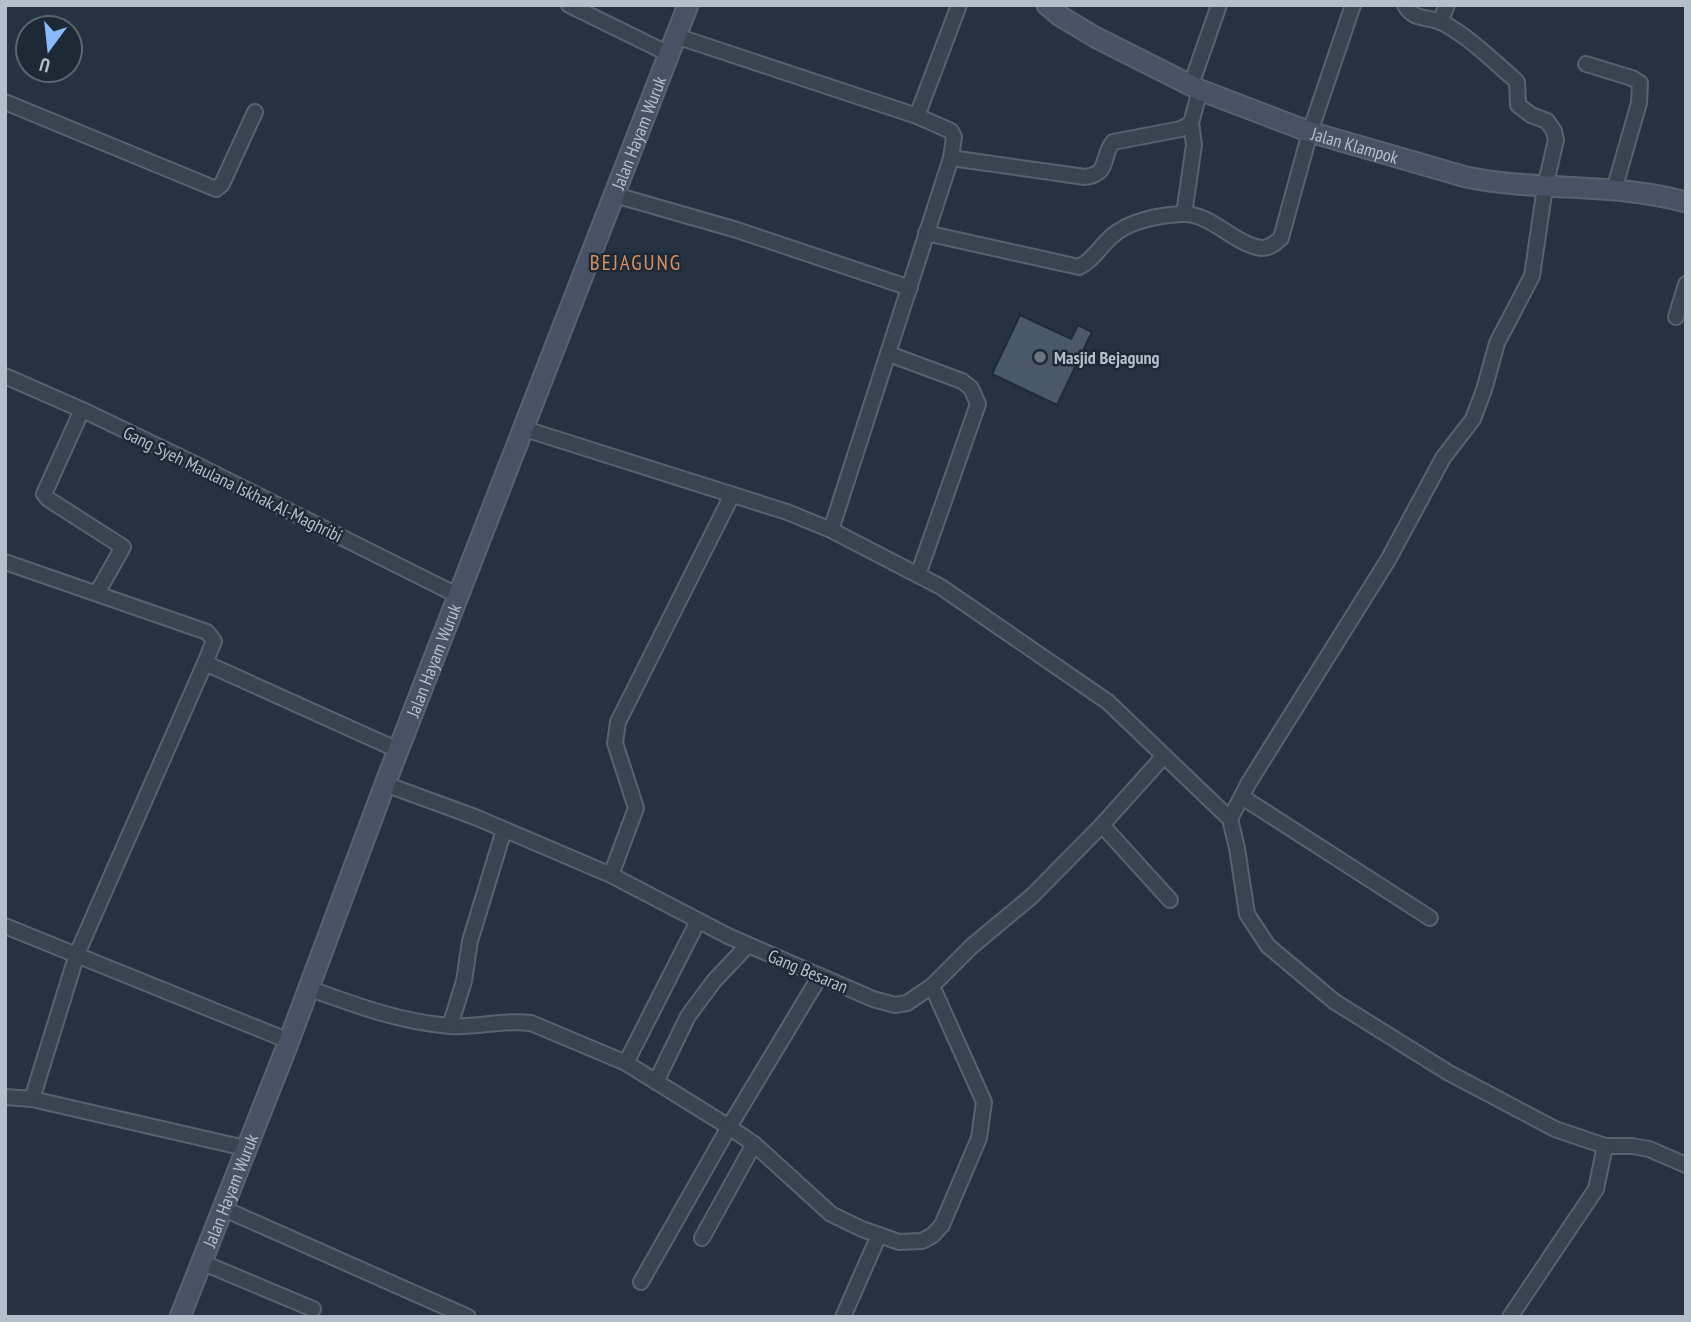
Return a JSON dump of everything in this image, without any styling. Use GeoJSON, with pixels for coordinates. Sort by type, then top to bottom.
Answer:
{"type":"FeatureCollection","features":[{"type":"Feature","properties":{"kind":"main road","name":"Jalan Hayam Wuruk"},"geometry":{"type":"LineString","coordinates":[[180,1317],[688,5]]}},
{"type":"Feature","properties":{"kind":"main road","name":"Jalan Klampok"},"geometry":{"type":"LineString","coordinates":[[1047,5],[1095,37],[1196,88],[1310,132],[1491,182],[1642,192],[1686,202]]}},
{"type":"Feature","properties":{"kind":"street"},"geometry":{"type":"LineString","coordinates":[[569,5],[672,45],[917,116],[951,131],[954,137],[951,158],[831,530]]}},
{"type":"Feature","properties":{"kind":"street"},"geometry":{"type":"LineString","coordinates":[[917,116],[959,5]]}},
{"type":"Feature","properties":{"kind":"street"},"geometry":{"type":"LineString","coordinates":[[1184,214],[1194,145],[1191,123],[1196,88],[1219,5]]}},
{"type":"Feature","properties":{"kind":"street"},"geometry":{"type":"LineString","coordinates":[[926,233],[1079,267],[1113,235],[1127,227],[1142,221],[1184,214],[1198,217],[1253,246],[1272,246],[1281,238],[1310,132],[1353,5]]}},
{"type":"Feature","properties":{"kind":"street"},"geometry":{"type":"LineString","coordinates":[[1230,819],[1388,559],[1443,458],[1473,419],[1497,344],[1532,276],[1545,187],[1554,149],[1554,131],[1547,121],[1531,115],[1518,104],[1517,82],[1513,78],[1469,41],[1440,22],[1415,16],[1405,5]]}},
{"type":"Feature","properties":{"kind":"street"},"geometry":{"type":"LineString","coordinates":[[1440,22],[1447,5]]}},
{"type":"Feature","properties":{"kind":"street"},"geometry":{"type":"LineString","coordinates":[[1586,64],[1640,83],[1639,103],[1614,190]]}},
{"type":"Feature","properties":{"kind":"street"},"geometry":{"type":"LineString","coordinates":[[5,102],[216,189],[222,184],[255,112]]}},
{"type":"Feature","properties":{"kind":"street"},"geometry":{"type":"LineString","coordinates":[[951,158],[1085,177],[1095,176],[1101,171],[1109,145],[1113,142],[1167,133],[1191,123]]}},
{"type":"Feature","properties":{"kind":"street"},"geometry":{"type":"LineString","coordinates":[[615,195],[737,230],[910,288]]}},
{"type":"Feature","properties":{"kind":"street"},"geometry":{"type":"LineString","coordinates":[[1676,317],[1686,284]]}},
{"type":"Feature","properties":{"kind":"street"},"geometry":{"type":"LineString","coordinates":[[889,354],[962,381],[971,388],[978,404],[918,575]]}},
{"type":"Feature","properties":{"kind":"street","name":"Gang Syeh Maulana Iskhak Al-Maghribi"},"geometry":{"type":"LineString","coordinates":[[5,376],[82,410],[458,596]]}},
{"type":"Feature","properties":{"kind":"street"},"geometry":{"type":"LineString","coordinates":[[82,410],[44,494],[123,547],[97,593]]}},
{"type":"Feature","properties":{"kind":"street"},"geometry":{"type":"LineString","coordinates":[[525,429],[787,512],[831,530],[940,587],[1108,702],[1230,819],[1247,914],[1268,946],[1335,1002],[1449,1073],[1555,1129],[1605,1146],[1640,1147],[1686,1165]]}},
{"type":"Feature","properties":{"kind":"street"},"geometry":{"type":"LineString","coordinates":[[611,875],[636,808],[615,743],[618,722],[733,495]]}},
{"type":"Feature","properties":{"kind":"street"},"geometry":{"type":"LineString","coordinates":[[5,562],[206,632],[214,641],[76,954],[32,1099]]}},
{"type":"Feature","properties":{"kind":"street"},"geometry":{"type":"LineString","coordinates":[[205,663],[398,750]]}},
{"type":"Feature","properties":{"kind":"street","name":"Gang Besaran"},"geometry":{"type":"LineString","coordinates":[[385,784],[611,875],[748,945],[873,999],[895,1005],[907,1003],[932,986],[972,946],[1032,895],[1102,825],[1164,756]]}},
{"type":"Feature","properties":{"kind":"street"},"geometry":{"type":"LineString","coordinates":[[1242,797],[1430,918]]}},
{"type":"Feature","properties":{"kind":"street"},"geometry":{"type":"LineString","coordinates":[[1102,825],[1170,900]]}},
{"type":"Feature","properties":{"kind":"street"},"geometry":{"type":"LineString","coordinates":[[450,1026],[464,981],[470,941],[504,830]]}},
{"type":"Feature","properties":{"kind":"street"},"geometry":{"type":"LineString","coordinates":[[626,1063],[698,921]]}},
{"type":"Feature","properties":{"kind":"street"},"geometry":{"type":"LineString","coordinates":[[5,926],[289,1041]]}},
{"type":"Feature","properties":{"kind":"street"},"geometry":{"type":"LineString","coordinates":[[656,1082],[688,1016],[714,981],[748,945]]}},
{"type":"Feature","properties":{"kind":"street"},"geometry":{"type":"LineString","coordinates":[[641,1282],[729,1127],[820,976]]}},
{"type":"Feature","properties":{"kind":"street"},"geometry":{"type":"LineString","coordinates":[[309,988],[385,1015],[450,1026],[514,1021],[531,1023],[626,1063],[754,1144],[831,1214],[879,1235],[899,1242],[911,1242],[922,1241],[933,1235],[942,1225],[979,1138],[984,1102],[932,986]]}},
{"type":"Feature","properties":{"kind":"street"},"geometry":{"type":"LineString","coordinates":[[5,1097],[32,1099],[245,1148]]}},
{"type":"Feature","properties":{"kind":"street"},"geometry":{"type":"LineString","coordinates":[[702,1238],[754,1144]]}},
{"type":"Feature","properties":{"kind":"street"},"geometry":{"type":"LineString","coordinates":[[1510,1317],[1596,1189],[1605,1146]]}},
{"type":"Feature","properties":{"kind":"street"},"geometry":{"type":"LineString","coordinates":[[222,1208],[468,1317]]}},
{"type":"Feature","properties":{"kind":"street"},"geometry":{"type":"LineString","coordinates":[[843,1317],[879,1235]]}},
{"type":"Feature","properties":{"kind":"street"},"geometry":{"type":"LineString","coordinates":[[201,1262],[313,1309]]}},
{"type":"Feature","properties":{"kind":"building","name":"Masjid Bejagung"},"geometry":{"type":"Polygon","coordinates":[[[1020,315],[1071,339],[1078,325],[1092,332],[1057,405],[992,374],[1020,315]]]}},
{"type":"Feature","properties":{"kind":"place","name":"Masjid Bejagung"},"geometry":{"type":"Point","coordinates":[1040,357]}},
{"type":"Feature","properties":{"kind":"district","name":"BEJAGUNG"},"geometry":{"type":"Point","coordinates":[636,262]}}]}
